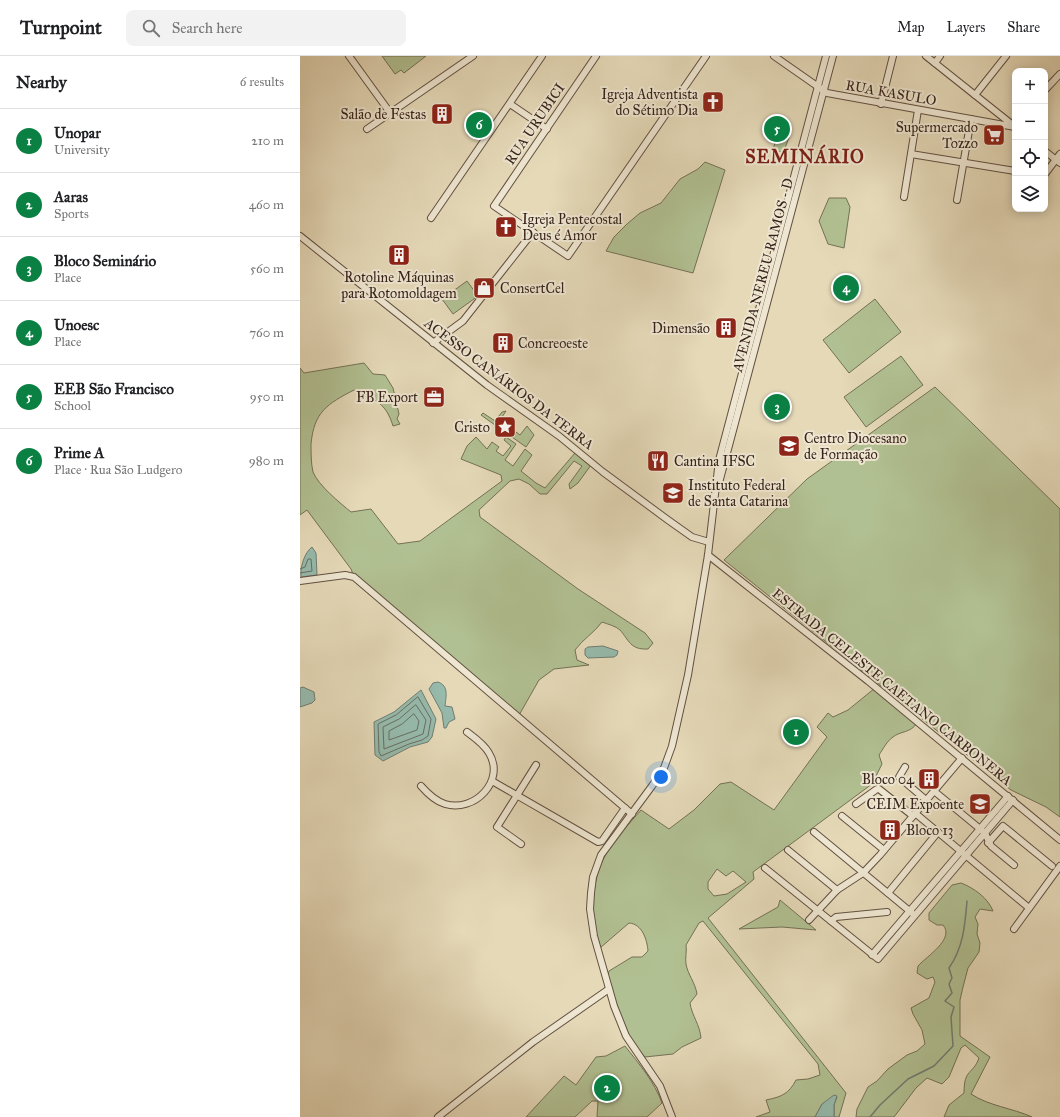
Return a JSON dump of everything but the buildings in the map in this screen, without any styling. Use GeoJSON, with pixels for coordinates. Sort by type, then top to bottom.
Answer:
{"type":"FeatureCollection","features":[{"type":"Feature","properties":{"kind":"street"},"geometry":{"type":"LineString","coordinates":[[349,56],[390,114]]}},
{"type":"Feature","properties":{"kind":"street"},"geometry":{"type":"LineString","coordinates":[[367,129],[473,56]]}},
{"type":"Feature","properties":{"kind":"street"},"geometry":{"type":"LineString","coordinates":[[431,218],[542,56]]}},
{"type":"Feature","properties":{"kind":"street","name":"RUA URUBICI"},"geometry":{"type":"LineString","coordinates":[[533,232],[494,206],[596,56]]}},
{"type":"Feature","properties":{"kind":"street"},"geometry":{"type":"LineString","coordinates":[[433,343],[463,321],[533,232],[568,256],[706,56]]}},
{"type":"Feature","properties":{"kind":"street","name":"RUA KASULO"},"geometry":{"type":"LineString","coordinates":[[774,56],[824,92],[881,104],[1012,126]]}},
{"type":"Feature","properties":{"kind":"street","name":"AVENIDA NEREU RAMOS - D"},"geometry":{"type":"LineString","coordinates":[[672,1117],[660,1086],[626,1036],[609,989],[594,936],[590,909],[593,877],[601,854],[632,814],[664,768],[672,746],[688,675],[708,555],[719,460],[826,56]]}},
{"type":"Feature","properties":{"kind":"street","name":"AVENIDA NEREU RAMOS - D"},"geometry":{"type":"LineString","coordinates":[[714,500],[726,462],[833,56]]}},
{"type":"Feature","properties":{"kind":"street"},"geometry":{"type":"LineString","coordinates":[[881,104],[893,56]]}},
{"type":"Feature","properties":{"kind":"street"},"geometry":{"type":"LineString","coordinates":[[926,56],[1012,125]]}},
{"type":"Feature","properties":{"kind":"street"},"geometry":{"type":"LineString","coordinates":[[935,63],[940,56]]}},
{"type":"Feature","properties":{"kind":"street"},"geometry":{"type":"LineString","coordinates":[[975,95],[1006,56]]}},
{"type":"Feature","properties":{"kind":"street"},"geometry":{"type":"LineString","coordinates":[[1048,87],[1060,74]]}},
{"type":"Feature","properties":{"kind":"street"},"geometry":{"type":"LineString","coordinates":[[510,104],[547,129]]}},
{"type":"Feature","properties":{"kind":"street"},"geometry":{"type":"LineString","coordinates":[[904,198],[918,110]]}},
{"type":"Feature","properties":{"kind":"street"},"geometry":{"type":"LineString","coordinates":[[957,200],[971,119]]}},
{"type":"Feature","properties":{"kind":"street"},"geometry":{"type":"LineString","coordinates":[[1048,153],[1059,159],[1048,171]]}},
{"type":"Feature","properties":{"kind":"street"},"geometry":{"type":"LineString","coordinates":[[911,154],[1012,171]]}},
{"type":"Feature","properties":{"kind":"street","name":"ACESSO CANÁRIOS DA TERRA"},"geometry":{"type":"LineString","coordinates":[[300,236],[395,310],[433,343],[487,385],[559,436],[603,472],[692,536],[709,542]]}},
{"type":"Feature","properties":{"kind":"street"},"geometry":{"type":"LineString","coordinates":[[767,278],[774,280]]}},
{"type":"Feature","properties":{"kind":"street","name":"ESTRADA CELESTE CAETANO CARBONERA"},"geometry":{"type":"LineString","coordinates":[[708,555],[839,657],[1060,840]]}},
{"type":"Feature","properties":{"kind":"street"},"geometry":{"type":"LineString","coordinates":[[300,581],[345,575],[354,577],[632,814]]}},
{"type":"Feature","properties":{"kind":"street"},"geometry":{"type":"LineString","coordinates":[[421,786],[437,801],[446,804],[463,806],[472,803],[481,796],[492,782],[493,763],[490,754],[484,746],[467,732]]}},
{"type":"Feature","properties":{"kind":"street"},"geometry":{"type":"LineString","coordinates":[[810,920],[837,890],[863,873],[962,758]]}},
{"type":"Feature","properties":{"kind":"street"},"geometry":{"type":"LineString","coordinates":[[521,844],[497,827],[515,796],[536,765]]}},
{"type":"Feature","properties":{"kind":"street"},"geometry":{"type":"LineString","coordinates":[[905,767],[899,776],[926,800]]}},
{"type":"Feature","properties":{"kind":"street"},"geometry":{"type":"LineString","coordinates":[[492,782],[598,842],[602,841],[625,808]]}},
{"type":"Feature","properties":{"kind":"street"},"geometry":{"type":"LineString","coordinates":[[856,804],[876,789],[879,790],[938,832],[1029,908]]}},
{"type":"Feature","properties":{"kind":"street"},"geometry":{"type":"LineString","coordinates":[[934,791],[982,831],[988,843],[1014,865]]}},
{"type":"Feature","properties":{"kind":"street"},"geometry":{"type":"LineString","coordinates":[[982,831],[1008,796]]}},
{"type":"Feature","properties":{"kind":"street"},"geometry":{"type":"LineString","coordinates":[[872,955],[912,913],[982,831],[1013,800]]}},
{"type":"Feature","properties":{"kind":"street"},"geometry":{"type":"LineString","coordinates":[[842,816],[884,850]]}},
{"type":"Feature","properties":{"kind":"street"},"geometry":{"type":"LineString","coordinates":[[988,843],[1003,826],[1052,866]]}},
{"type":"Feature","properties":{"kind":"street"},"geometry":{"type":"LineString","coordinates":[[814,832],[912,913]]}},
{"type":"Feature","properties":{"kind":"street"},"geometry":{"type":"LineString","coordinates":[[888,893],[938,832]]}},
{"type":"Feature","properties":{"kind":"street"},"geometry":{"type":"LineString","coordinates":[[788,850],[837,890]]}},
{"type":"Feature","properties":{"kind":"street"},"geometry":{"type":"LineString","coordinates":[[1014,929],[1060,866]]}},
{"type":"Feature","properties":{"kind":"street"},"geometry":{"type":"LineString","coordinates":[[765,868],[878,959],[912,913]]}},
{"type":"Feature","properties":{"kind":"street"},"geometry":{"type":"LineString","coordinates":[[831,921],[836,917],[887,912]]}},
{"type":"Feature","properties":{"kind":"street"},"geometry":{"type":"LineString","coordinates":[[438,1117],[533,1042],[609,989]]}},
{"type":"Feature","properties":{"kind":"shaded area"},"geometry":{"type":"Polygon","coordinates":[[[382,56],[426,56],[404,73],[401,70],[395,74],[382,56]]]}},
{"type":"Feature","properties":{"kind":"shaded area"},"geometry":{"type":"Polygon","coordinates":[[[779,131],[790,135],[783,153],[773,149],[779,131]]]}},
{"type":"Feature","properties":{"kind":"shaded area"},"geometry":{"type":"Polygon","coordinates":[[[705,162],[725,170],[693,273],[606,251],[614,237],[627,224],[640,213],[661,203],[680,179],[698,169],[705,162]]]}},
{"type":"Feature","properties":{"kind":"shaded area"},"geometry":{"type":"Polygon","coordinates":[[[829,198],[846,198],[850,207],[844,248],[828,244],[819,221],[829,198]]]}},
{"type":"Feature","properties":{"kind":"shaded area"},"geometry":{"type":"Polygon","coordinates":[[[467,281],[478,296],[453,314],[442,299],[467,281]]]}},
{"type":"Feature","properties":{"kind":"shaded area"},"geometry":{"type":"Polygon","coordinates":[[[875,299],[901,332],[849,373],[823,340],[875,299]]]}},
{"type":"Feature","properties":{"kind":"shaded area"},"geometry":{"type":"Polygon","coordinates":[[[901,356],[923,385],[866,427],[844,397],[901,356]]]}},
{"type":"Feature","properties":{"kind":"shaded area"},"geometry":{"type":"Polygon","coordinates":[[[364,363],[373,374],[385,375],[393,388],[399,414],[397,419],[400,424],[393,426],[387,412],[379,403],[374,399],[354,390],[336,400],[324,410],[315,424],[311,444],[311,462],[313,472],[330,494],[351,512],[371,509],[398,544],[420,541],[502,481],[501,475],[461,459],[467,446],[476,437],[487,449],[492,442],[499,447],[496,451],[503,456],[511,446],[504,440],[506,437],[516,444],[505,460],[513,466],[525,449],[532,455],[521,471],[545,488],[575,453],[591,465],[578,483],[570,489],[569,484],[582,466],[574,461],[547,494],[540,494],[529,484],[519,479],[510,481],[479,510],[480,517],[578,589],[645,633],[653,643],[648,649],[637,648],[631,644],[620,630],[614,626],[602,622],[575,650],[577,660],[589,665],[554,669],[539,680],[518,717],[354,577],[351,569],[307,510],[300,515],[300,368],[304,373],[364,363]]]}},
{"type":"Feature","properties":{"kind":"shaded area"},"geometry":{"type":"Polygon","coordinates":[[[935,387],[1060,509],[1060,817],[1046,807],[1011,790],[724,560],[807,479],[935,387]]]}},
{"type":"Feature","properties":{"kind":"shaded area"},"geometry":{"type":"Polygon","coordinates":[[[506,411],[500,420],[513,430],[509,435],[481,415],[483,413],[495,421],[502,412],[506,411]]]}},
{"type":"Feature","properties":{"kind":"shaded area"},"geometry":{"type":"Polygon","coordinates":[[[527,426],[534,435],[526,447],[512,437],[516,432],[520,435],[527,426]]]}},
{"type":"Feature","properties":{"kind":"shaded area"},"geometry":{"type":"Polygon","coordinates":[[[875,688],[917,723],[912,729],[896,735],[887,743],[879,755],[882,764],[872,784],[753,872],[754,879],[708,918],[846,1093],[839,1117],[834,1117],[834,1105],[837,1097],[822,1104],[815,1117],[756,1117],[770,1112],[766,1100],[776,1098],[787,1092],[796,1080],[808,1079],[820,1075],[818,1064],[703,921],[699,923],[686,945],[686,964],[697,994],[690,1003],[701,1038],[682,1047],[673,1054],[645,1057],[631,1039],[626,1029],[608,975],[609,971],[632,957],[642,957],[648,951],[646,942],[640,929],[634,924],[629,923],[600,948],[596,938],[594,926],[594,889],[600,866],[605,856],[622,832],[641,810],[669,829],[694,810],[720,784],[731,782],[774,810],[827,737],[817,727],[828,713],[833,717],[848,710],[875,688]],[[717,869],[708,882],[708,889],[714,896],[727,894],[746,882],[733,871],[726,876],[717,869]]]}},
{"type":"Feature","properties":{"kind":"shaded area"},"geometry":{"type":"Polygon","coordinates":[[[961,883],[980,894],[988,902],[993,911],[980,909],[975,917],[978,924],[977,934],[980,943],[979,952],[968,968],[960,1000],[960,1036],[990,1057],[971,1094],[985,1101],[1032,1117],[944,1117],[949,1105],[964,1093],[964,1085],[967,1075],[977,1063],[979,1058],[965,1045],[961,1048],[949,1077],[942,1084],[927,1078],[916,1088],[894,1117],[856,1117],[857,1109],[868,1087],[877,1081],[888,1069],[907,1055],[917,1051],[925,1044],[922,1030],[911,1008],[929,998],[935,982],[933,977],[927,979],[917,973],[918,966],[943,941],[946,930],[943,925],[937,925],[929,920],[929,913],[952,885],[961,883]]]}},
{"type":"Feature","properties":{"kind":"shaded area"},"geometry":{"type":"Polygon","coordinates":[[[780,900],[816,930],[782,927],[739,929],[778,907],[780,900]]]}},
{"type":"Feature","properties":{"kind":"shaded area"},"geometry":{"type":"Polygon","coordinates":[[[625,1046],[641,1066],[659,1095],[662,1103],[647,1117],[597,1117],[598,1101],[592,1101],[575,1117],[526,1117],[564,1076],[576,1085],[596,1057],[606,1056],[625,1046]]]}},
{"type":"Feature","properties":{"kind":"water"},"geometry":{"type":"Polygon","coordinates":[[[312,547],[316,553],[317,575],[301,577],[303,561],[312,547]]]}},
{"type":"Feature","properties":{"kind":"water"},"geometry":{"type":"Polygon","coordinates":[[[603,646],[618,651],[617,655],[614,657],[588,658],[585,655],[585,649],[588,647],[603,646]]]}},
{"type":"Feature","properties":{"kind":"water"},"geometry":{"type":"Polygon","coordinates":[[[438,682],[444,686],[446,695],[445,706],[452,707],[455,719],[449,722],[446,728],[444,728],[442,713],[429,689],[433,683],[438,682]]]}},
{"type":"Feature","properties":{"kind":"water"},"geometry":{"type":"Polygon","coordinates":[[[303,687],[314,692],[315,700],[312,703],[300,707],[300,688],[303,687]]]}},
{"type":"Feature","properties":{"kind":"water"},"geometry":{"type":"Polygon","coordinates":[[[421,690],[436,719],[432,737],[428,742],[410,747],[383,761],[375,755],[374,722],[394,712],[421,690]]]}},
{"type":"Feature","properties":{"kind":"water"},"geometry":{"type":"Polygon","coordinates":[[[834,1095],[837,1096],[834,1105],[834,1117],[815,1117],[822,1104],[834,1095]]]}},
{"type":"Feature","properties":{"kind":"waterway"},"geometry":{"type":"LineString","coordinates":[[870,1117],[880,1105],[908,1079],[934,1066],[953,1046],[951,1017],[954,1007],[945,1001],[952,993],[949,984],[952,978],[949,968],[960,945],[964,928],[967,901]]}},
{"type":"Feature","properties":{"kind":"place","name":"Igreja Adventista do Sétimo Dia"},"geometry":{"type":"Point","coordinates":[713,102]}},
{"type":"Feature","properties":{"kind":"place","name":"Salão de Festas"},"geometry":{"type":"Point","coordinates":[442,114]}},
{"type":"Feature","properties":{"kind":"place","name":"Prime A"},"geometry":{"type":"Point","coordinates":[479,125]}},
{"type":"Feature","properties":{"kind":"place","name":"EEB São Francisco"},"geometry":{"type":"Point","coordinates":[777,129]}},
{"type":"Feature","properties":{"kind":"place","name":"Supermercado Tozzo"},"geometry":{"type":"Point","coordinates":[994,135]}},
{"type":"Feature","properties":{"kind":"place","name":"Igreja Pentecostal Deus é Amor"},"geometry":{"type":"Point","coordinates":[506,227]}},
{"type":"Feature","properties":{"kind":"place","name":"Rotoline Máquinas para Rotomoldagem"},"geometry":{"type":"Point","coordinates":[399,255]}},
{"type":"Feature","properties":{"kind":"place","name":"ConsertCel"},"geometry":{"type":"Point","coordinates":[484,288]}},
{"type":"Feature","properties":{"kind":"place","name":"Unoesc"},"geometry":{"type":"Point","coordinates":[846,288]}},
{"type":"Feature","properties":{"kind":"place","name":"Dimensão"},"geometry":{"type":"Point","coordinates":[726,328]}},
{"type":"Feature","properties":{"kind":"place","name":"Concreoeste"},"geometry":{"type":"Point","coordinates":[503,343]}},
{"type":"Feature","properties":{"kind":"place","name":"FB Export"},"geometry":{"type":"Point","coordinates":[434,397]}},
{"type":"Feature","properties":{"kind":"place","name":"Bloco Seminário"},"geometry":{"type":"Point","coordinates":[777,407]}},
{"type":"Feature","properties":{"kind":"place","name":"Cristo"},"geometry":{"type":"Point","coordinates":[505,427]}},
{"type":"Feature","properties":{"kind":"place","name":"Centro Diocesano de Formação"},"geometry":{"type":"Point","coordinates":[789,446]}},
{"type":"Feature","properties":{"kind":"place","name":"Cantina IFSC"},"geometry":{"type":"Point","coordinates":[658,461]}},
{"type":"Feature","properties":{"kind":"place","name":"Instituto Federal de Santa Catarina"},"geometry":{"type":"Point","coordinates":[673,493]}},
{"type":"Feature","properties":{"kind":"place","name":"Unopar"},"geometry":{"type":"Point","coordinates":[796,732]}},
{"type":"Feature","properties":{"kind":"place","name":"Bloco 04"},"geometry":{"type":"Point","coordinates":[929,779]}},
{"type":"Feature","properties":{"kind":"place","name":"CEIM Expoente"},"geometry":{"type":"Point","coordinates":[980,804]}},
{"type":"Feature","properties":{"kind":"place","name":"Bloco 13"},"geometry":{"type":"Point","coordinates":[890,830]}},
{"type":"Feature","properties":{"kind":"place","name":"Aaras"},"geometry":{"type":"Point","coordinates":[607,1088]}},
{"type":"Feature","properties":{"kind":"district","name":"SEMINÁRIO"},"geometry":{"type":"Point","coordinates":[805,157]}}]}
